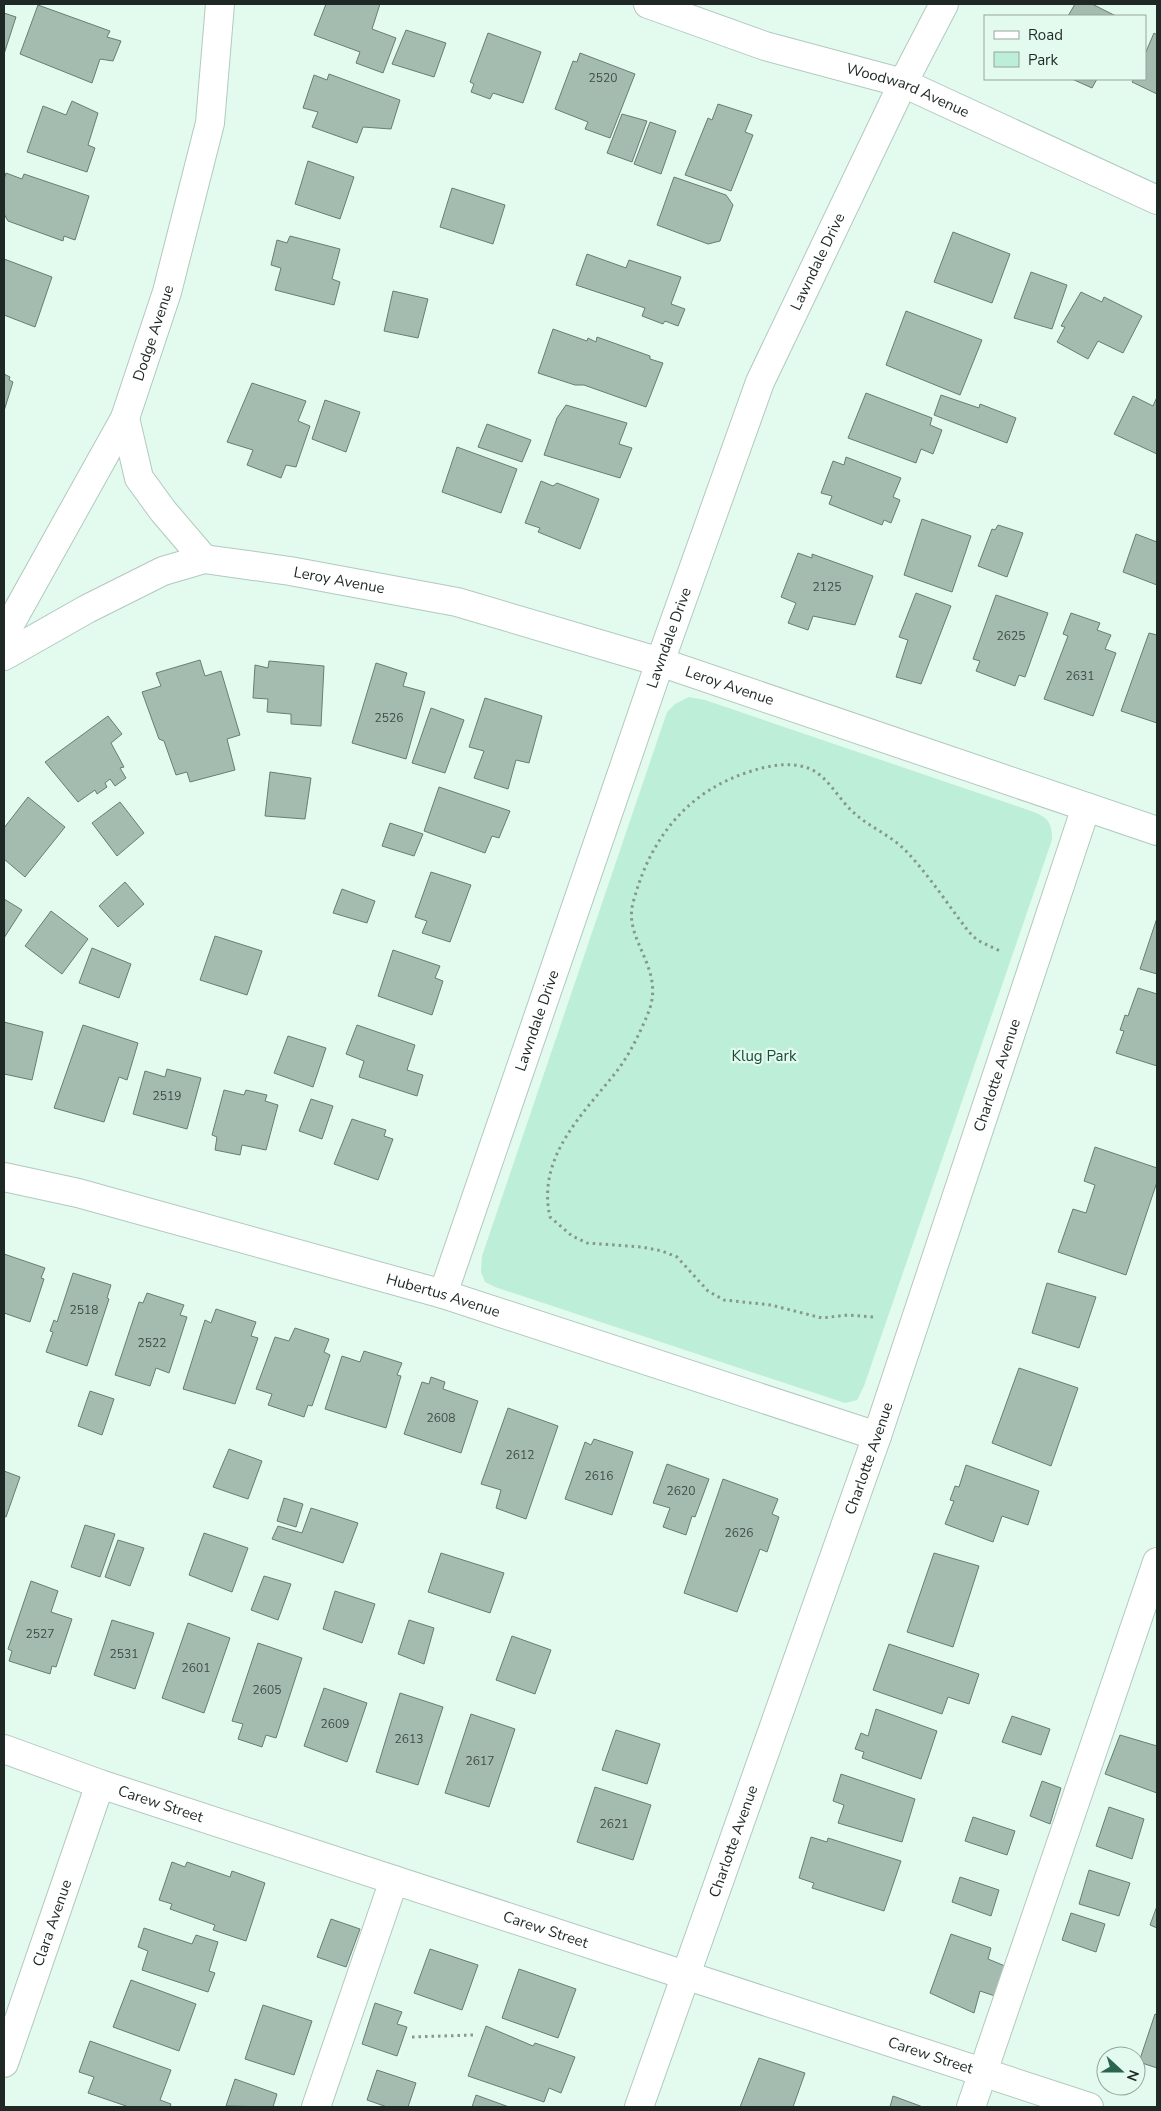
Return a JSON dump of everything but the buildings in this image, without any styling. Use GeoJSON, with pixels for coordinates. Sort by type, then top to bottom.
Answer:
{"type":"FeatureCollection","features":[{"type":"Feature","properties":{"kind":"street","name":"Dodge Avenue"},"geometry":{"type":"LineString","coordinates":[[4,634],[125,418],[167,292],[210,123],[220,4]]}},
{"type":"Feature","properties":{"kind":"street","name":"Woodward Avenue"},"geometry":{"type":"LineString","coordinates":[[648,4],[765,46],[903,83],[1157,200]]}},
{"type":"Feature","properties":{"kind":"street","name":"Lawndale Drive"},"geometry":{"type":"LineString","coordinates":[[443,1294],[660,662],[760,382],[903,83],[944,4]]}},
{"type":"Feature","properties":{"kind":"street"},"geometry":{"type":"LineString","coordinates":[[125,418],[139,478],[163,511],[204,559]]}},
{"type":"Feature","properties":{"kind":"street","name":"Leroy Avenue"},"geometry":{"type":"LineString","coordinates":[[4,656],[88,609],[163,571],[204,559],[290,571],[457,602],[660,662],[1157,830]]}},
{"type":"Feature","properties":{"kind":"street","name":"Charlotte Avenue"},"geometry":{"type":"LineString","coordinates":[[639,2107],[877,1436],[1086,807]]}},
{"type":"Feature","properties":{"kind":"street","name":"Hubertus Avenue"},"geometry":{"type":"LineString","coordinates":[[4,1177],[88,1196],[443,1294],[877,1436]]}},
{"type":"Feature","properties":{"kind":"street"},"geometry":{"type":"LineString","coordinates":[[971,2107],[1157,1562]]}},
{"type":"Feature","properties":{"kind":"street","name":"Carew Street"},"geometry":{"type":"LineString","coordinates":[[4,1749],[100,1784],[1089,2107]]}},
{"type":"Feature","properties":{"kind":"street","name":"Clara Avenue"},"geometry":{"type":"LineString","coordinates":[[4,2063],[100,1784]]}},
{"type":"Feature","properties":{"kind":"street"},"geometry":{"type":"LineString","coordinates":[[316,2107],[394,1880]]}},
{"type":"Feature","properties":{"kind":"path"},"geometry":{"type":"LineString","coordinates":[[873,1317],[848,1315],[822,1318],[771,1305],[724,1300],[708,1291],[677,1257],[662,1251],[642,1247],[587,1242],[572,1236],[550,1217],[546,1191],[552,1165],[584,1110],[625,1059],[649,1010],[653,994],[652,974],[637,940],[632,922],[632,907],[637,888],[651,851],[677,817],[694,800],[719,783],[739,775],[767,766],[796,765],[821,775],[854,813],[905,850],[969,932],[977,940],[1000,951]]}},
{"type":"Feature","properties":{"kind":"path"},"geometry":{"type":"LineString","coordinates":[[412,2037],[474,2035]]}},
{"type":"Feature","properties":{"kind":"green space","name":"Klug Park"},"geometry":{"type":"Polygon","coordinates":[[[689,697],[705,700],[1034,812],[1049,822],[1051,830],[1052,840],[864,1386],[857,1400],[845,1403],[495,1287],[485,1282],[481,1272],[482,1256],[667,712],[675,704],[689,697]]]}}]}
